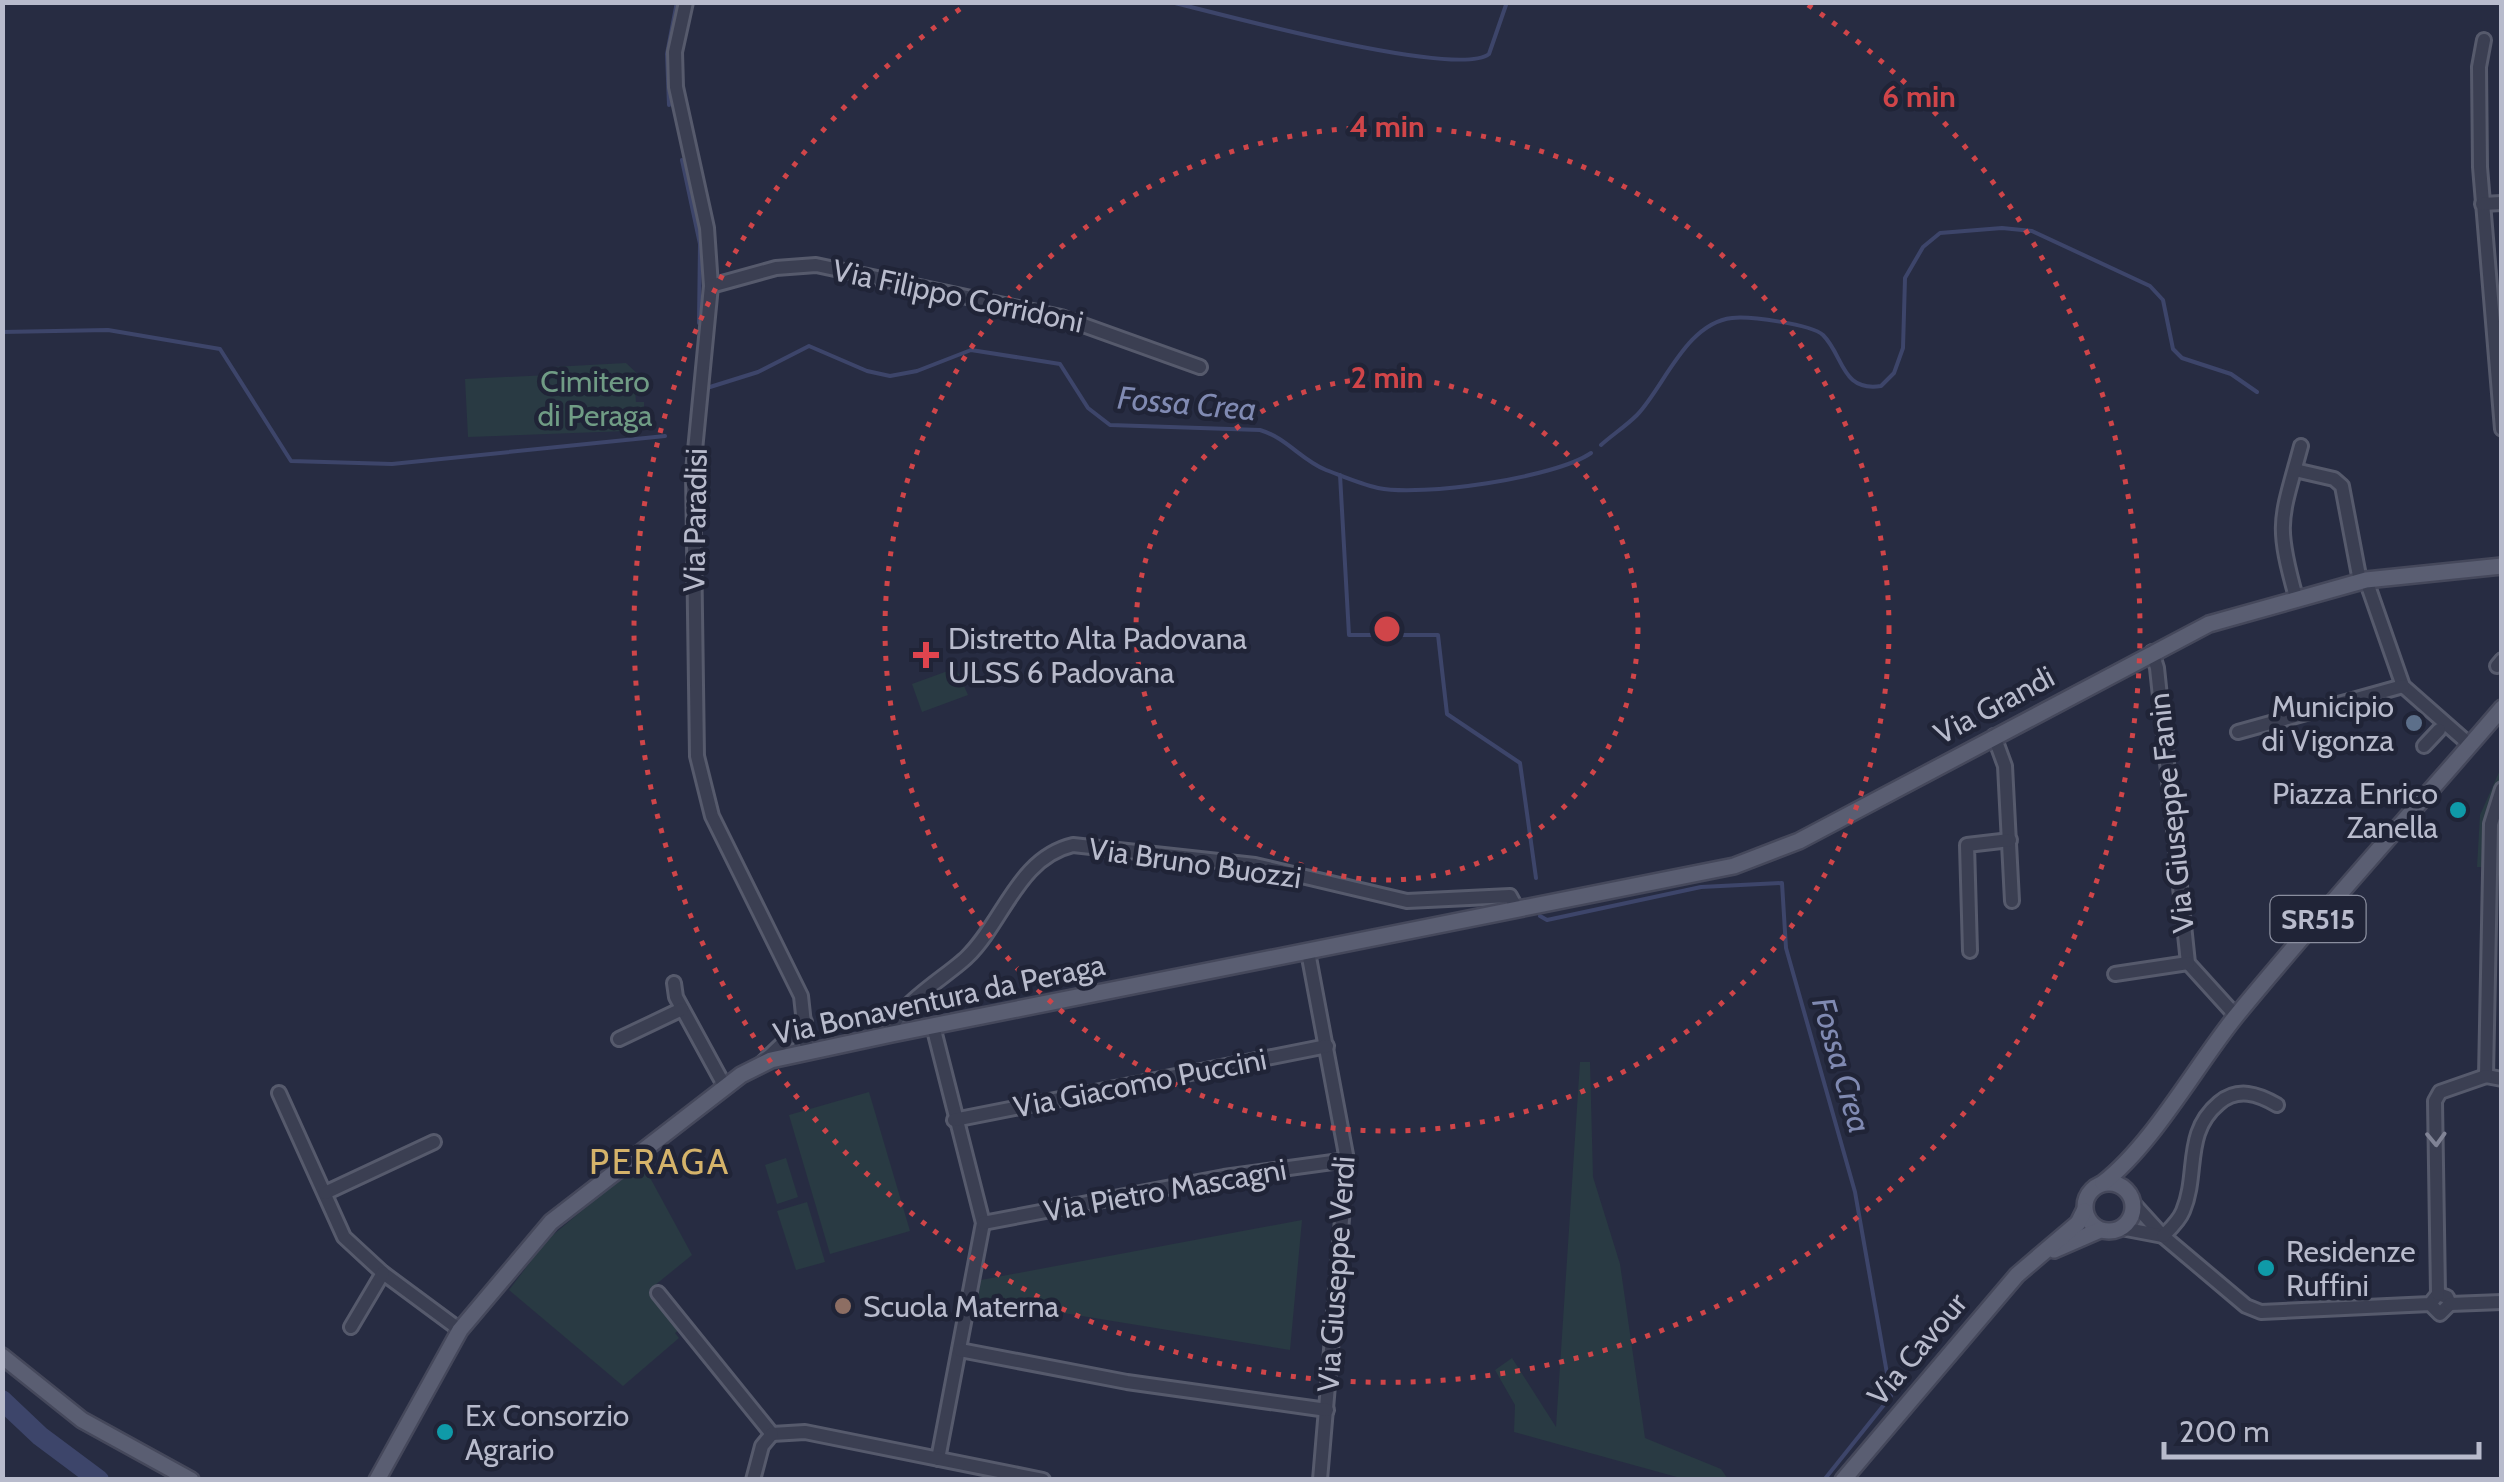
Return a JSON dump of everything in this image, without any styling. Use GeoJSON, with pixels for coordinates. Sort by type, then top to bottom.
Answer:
{"type":"FeatureCollection","features":[{"type":"Feature","properties":{"kind":"main road","name":"Via Grandi"},"geometry":{"type":"LineString","coordinates":[[1516,909],[1766,856],[2209,624],[2363,580],[2502,566]]}},
{"type":"Feature","properties":{"kind":"main road","name":"SR515"},"geometry":{"type":"LineString","coordinates":[[2103,1184],[2145,1140],[2236,1016],[2502,708]]}},
{"type":"Feature","properties":{"kind":"main road","name":"Via Bonaventura da Peraga"},"geometry":{"type":"LineString","coordinates":[[377,1480],[460,1330],[551,1222],[724,1086],[761,1064],[807,1051],[1516,909]]}},
{"type":"Feature","properties":{"kind":"main road","name":"SR515"},"geometry":{"type":"LineString","coordinates":[[2130,1198],[2128,1173],[2145,1140]]}},
{"type":"Feature","properties":{"kind":"main road"},"geometry":{"type":"LineString","coordinates":[[2103,1184],[2117,1184],[2130,1198],[2131,1217],[2121,1228],[2100,1230],[2084,1210],[2091,1190],[2103,1184]]}},
{"type":"Feature","properties":{"kind":"main road","name":"Via Cavour"},"geometry":{"type":"LineString","coordinates":[[1842,1480],[2036,1256],[2078,1223],[2084,1210]]}},
{"type":"Feature","properties":{"kind":"main road","name":"Via Cavour"},"geometry":{"type":"LineString","coordinates":[[2036,1256],[2100,1230]]}},
{"type":"Feature","properties":{"kind":"main road"},"geometry":{"type":"LineString","coordinates":[[2,1356],[82,1420],[190,1480]]}},
{"type":"Feature","properties":{"kind":"street","name":"Via Paradisi"},"geometry":{"type":"LineString","coordinates":[[686,2],[676,52],[676,88],[707,228],[711,286],[693,472],[697,756],[712,816],[797,984],[806,1020],[807,1051]]}},
{"type":"Feature","properties":{"kind":"street"},"geometry":{"type":"LineString","coordinates":[[2484,40],[2479,67],[2482,204],[2502,430]]}},
{"type":"Feature","properties":{"kind":"street"},"geometry":{"type":"LineString","coordinates":[[2482,204],[2502,204]]}},
{"type":"Feature","properties":{"kind":"street","name":"Via Filippo Corridoni"},"geometry":{"type":"LineString","coordinates":[[711,286],[776,268],[816,265],[1061,316],[1200,368]]}},
{"type":"Feature","properties":{"kind":"street"},"geometry":{"type":"LineString","coordinates":[[2296,598],[2280,536],[2281,512],[2301,446]]}},
{"type":"Feature","properties":{"kind":"street"},"geometry":{"type":"LineString","coordinates":[[2295,470],[2334,479],[2342,486],[2363,580],[2403,686],[2470,745]]}},
{"type":"Feature","properties":{"kind":"street","name":"Via Giuseppe Fanin"},"geometry":{"type":"LineString","coordinates":[[2152,652],[2188,963],[2236,1016]]}},
{"type":"Feature","properties":{"kind":"street"},"geometry":{"type":"LineString","coordinates":[[2238,732],[2403,686]]}},
{"type":"Feature","properties":{"kind":"street"},"geometry":{"type":"LineString","coordinates":[[1994,736],[2005,766],[2012,901]]}},
{"type":"Feature","properties":{"kind":"street"},"geometry":{"type":"LineString","coordinates":[[2431,737],[2444,748]]}},
{"type":"Feature","properties":{"kind":"street"},"geometry":{"type":"LineString","coordinates":[[2486,1076],[2490,824],[2502,789]]}},
{"type":"Feature","properties":{"kind":"street"},"geometry":{"type":"LineString","coordinates":[[1970,950],[1967,845],[2010,840]]}},
{"type":"Feature","properties":{"kind":"street","name":"Via Bruno Buozzi"},"geometry":{"type":"LineString","coordinates":[[892,1034],[899,1012],[972,952],[1032,868],[1053,852],[1074,845],[1256,866],[1407,901],[1510,896],[1516,909]]}},
{"type":"Feature","properties":{"kind":"street","name":"Via Giuseppe Verdi"},"geometry":{"type":"LineString","coordinates":[[1308,952],[1347,1160],[1320,1480]]}},
{"type":"Feature","properties":{"kind":"street"},"geometry":{"type":"LineString","coordinates":[[2115,974],[2188,963]]}},
{"type":"Feature","properties":{"kind":"street"},"geometry":{"type":"LineString","coordinates":[[674,983],[682,1009],[724,1086]]}},
{"type":"Feature","properties":{"kind":"street"},"geometry":{"type":"LineString","coordinates":[[620,1039],[682,1009]]}},
{"type":"Feature","properties":{"kind":"street"},"geometry":{"type":"LineString","coordinates":[[761,1064],[806,1020]]}},
{"type":"Feature","properties":{"kind":"street"},"geometry":{"type":"LineString","coordinates":[[933,1026],[983,1223],[938,1459]]}},
{"type":"Feature","properties":{"kind":"street","name":"Via Giacomo Puccini"},"geometry":{"type":"LineString","coordinates":[[954,1120],[1327,1046]]}},
{"type":"Feature","properties":{"kind":"street"},"geometry":{"type":"LineString","coordinates":[[2434,1299],[2435,1101],[2444,1090],[2486,1076],[2502,1078]]}},
{"type":"Feature","properties":{"kind":"street"},"geometry":{"type":"LineString","coordinates":[[279,1093],[344,1236],[383,1273],[460,1330]]}},
{"type":"Feature","properties":{"kind":"street"},"geometry":{"type":"LineString","coordinates":[[2163,1236],[2184,1210],[2193,1145],[2214,1106],[2225,1098],[2245,1093],[2259,1094],[2277,1105]]}},
{"type":"Feature","properties":{"kind":"street"},"geometry":{"type":"LineString","coordinates":[[326,1193],[434,1142]]}},
{"type":"Feature","properties":{"kind":"street","name":"Via Pietro Mascagni"},"geometry":{"type":"LineString","coordinates":[[983,1223],[1224,1177],[1347,1160]]}},
{"type":"Feature","properties":{"kind":"street"},"geometry":{"type":"LineString","coordinates":[[2130,1198],[2163,1236],[2246,1306],[2266,1314],[2447,1297],[2450,1304],[2502,1302]]}},
{"type":"Feature","properties":{"kind":"street"},"geometry":{"type":"LineString","coordinates":[[2121,1228],[2163,1236]]}},
{"type":"Feature","properties":{"kind":"street"},"geometry":{"type":"LineString","coordinates":[[351,1328],[383,1273]]}},
{"type":"Feature","properties":{"kind":"street"},"geometry":{"type":"LineString","coordinates":[[658,1293],[772,1434]]}},
{"type":"Feature","properties":{"kind":"street"},"geometry":{"type":"LineString","coordinates":[[960,1350],[1127,1382],[1327,1410]]}},
{"type":"Feature","properties":{"kind":"street"},"geometry":{"type":"LineString","coordinates":[[752,1480],[762,1446],[772,1434],[794,1431],[1042,1480]]}},
{"type":"Feature","properties":{"kind":"green space","name":"Cimitero di Peraga"},"geometry":{"type":"Polygon","coordinates":[[[626,363],[644,380],[644,389],[635,390],[636,402],[644,402],[644,412],[626,431],[468,437],[465,379],[549,375],[552,367],[626,363]]]}},
{"type":"Feature","properties":{"kind":"green space"},"geometry":{"type":"Polygon","coordinates":[[[956,668],[968,695],[922,712],[912,684],[956,668]]]}},
{"type":"Feature","properties":{"kind":"green space"},"geometry":{"type":"Polygon","coordinates":[[[2500,770],[2485,867],[2477,867],[2480,815],[2500,770]]]}},
{"type":"Feature","properties":{"kind":"green space"},"geometry":{"type":"Polygon","coordinates":[[[1580,1062],[1590,1062],[1593,1177],[1620,1264],[1645,1438],[1721,1469],[1728,1479],[1684,1479],[1514,1432],[1515,1405],[1495,1370],[1512,1358],[1556,1427],[1580,1062]]]}},
{"type":"Feature","properties":{"kind":"green space"},"geometry":{"type":"Polygon","coordinates":[[[869,1092],[910,1231],[830,1254],[789,1115],[869,1092]]]}},
{"type":"Feature","properties":{"kind":"green space"},"geometry":{"type":"Polygon","coordinates":[[[786,1158],[798,1197],[777,1204],[765,1165],[786,1158]]]}},
{"type":"Feature","properties":{"kind":"green space"},"geometry":{"type":"Polygon","coordinates":[[[641,1161],[692,1255],[649,1290],[680,1329],[675,1333],[679,1338],[623,1386],[509,1290],[547,1240],[641,1161]]]}},
{"type":"Feature","properties":{"kind":"green space"},"geometry":{"type":"Polygon","coordinates":[[[807,1202],[825,1262],[796,1270],[777,1211],[807,1202]]]}},
{"type":"Feature","properties":{"kind":"green space"},"geometry":{"type":"Polygon","coordinates":[[[1302,1220],[1290,1350],[978,1299],[981,1280],[1302,1220]]]}},
{"type":"Feature","properties":{"kind":"waterway"},"geometry":{"type":"LineString","coordinates":[[669,105],[667,54],[677,2]]}},
{"type":"Feature","properties":{"kind":"waterway"},"geometry":{"type":"LineString","coordinates":[[1171,2],[1388,52],[1468,59],[1489,54],[1507,2]]}},
{"type":"Feature","properties":{"kind":"waterway"},"geometry":{"type":"LineString","coordinates":[[682,160],[700,244],[699,323]]}},
{"type":"Feature","properties":{"kind":"waterway"},"geometry":{"type":"LineString","coordinates":[[1601,445],[1637,415],[1677,358],[1702,331],[1732,318],[1779,322],[1816,331],[1830,343],[1845,371],[1858,384],[1881,386],[1894,373],[1903,348],[1905,278],[1923,247],[1940,233],[2002,228],[2032,231],[2150,286],[2163,300],[2173,349],[2182,358],[2231,374],[2257,392]]}},
{"type":"Feature","properties":{"kind":"waterway","name":"Fossa Crea"},"geometry":{"type":"LineString","coordinates":[[2,332],[108,330],[220,349],[291,461],[392,464],[665,436]]}},
{"type":"Feature","properties":{"kind":"waterway","name":"Fossa Crea"},"geometry":{"type":"LineString","coordinates":[[710,387],[758,372],[809,346],[867,371],[890,376],[917,371],[971,350],[1060,364],[1088,408],[1110,425],[1260,430],[1317,466],[1378,488],[1424,490],[1487,483],[1549,470],[1591,453]]}},
{"type":"Feature","properties":{"kind":"waterway","name":"Fossa Crea"},"geometry":{"type":"LineString","coordinates":[[1340,475],[1349,635],[1438,635],[1447,714],[1520,763],[1536,878]]}},
{"type":"Feature","properties":{"kind":"waterway","name":"Fossa Crea"},"geometry":{"type":"LineString","coordinates":[[1540,916],[1547,920],[1701,887],[1782,883],[1786,948],[1855,1192],[1891,1396],[1824,1480]]}},
{"type":"Feature","properties":{"kind":"waterway"},"geometry":{"type":"LineString","coordinates":[[2,1400],[40,1436],[99,1480]]}},
{"type":"Feature","properties":{"kind":"place","name":"Distretto Alta Padovana ULSS 6 Padovana"},"geometry":{"type":"Point","coordinates":[926,655]}},
{"type":"Feature","properties":{"kind":"place","name":"Municipio di Vigonza"},"geometry":{"type":"Point","coordinates":[2414,723]}},
{"type":"Feature","properties":{"kind":"place","name":"Piazza Enrico Zanella"},"geometry":{"type":"Point","coordinates":[2458,810]}},
{"type":"Feature","properties":{"kind":"place","name":"Residenze Ruffini"},"geometry":{"type":"Point","coordinates":[2266,1268]}},
{"type":"Feature","properties":{"kind":"place","name":"Scuola Materna"},"geometry":{"type":"Point","coordinates":[843,1306]}},
{"type":"Feature","properties":{"kind":"place","name":"Ex Consorzio Agrario"},"geometry":{"type":"Point","coordinates":[445,1432]}},
{"type":"Feature","properties":{"kind":"district","name":"PERAGA"},"geometry":{"type":"Point","coordinates":[660,1161]}}]}
